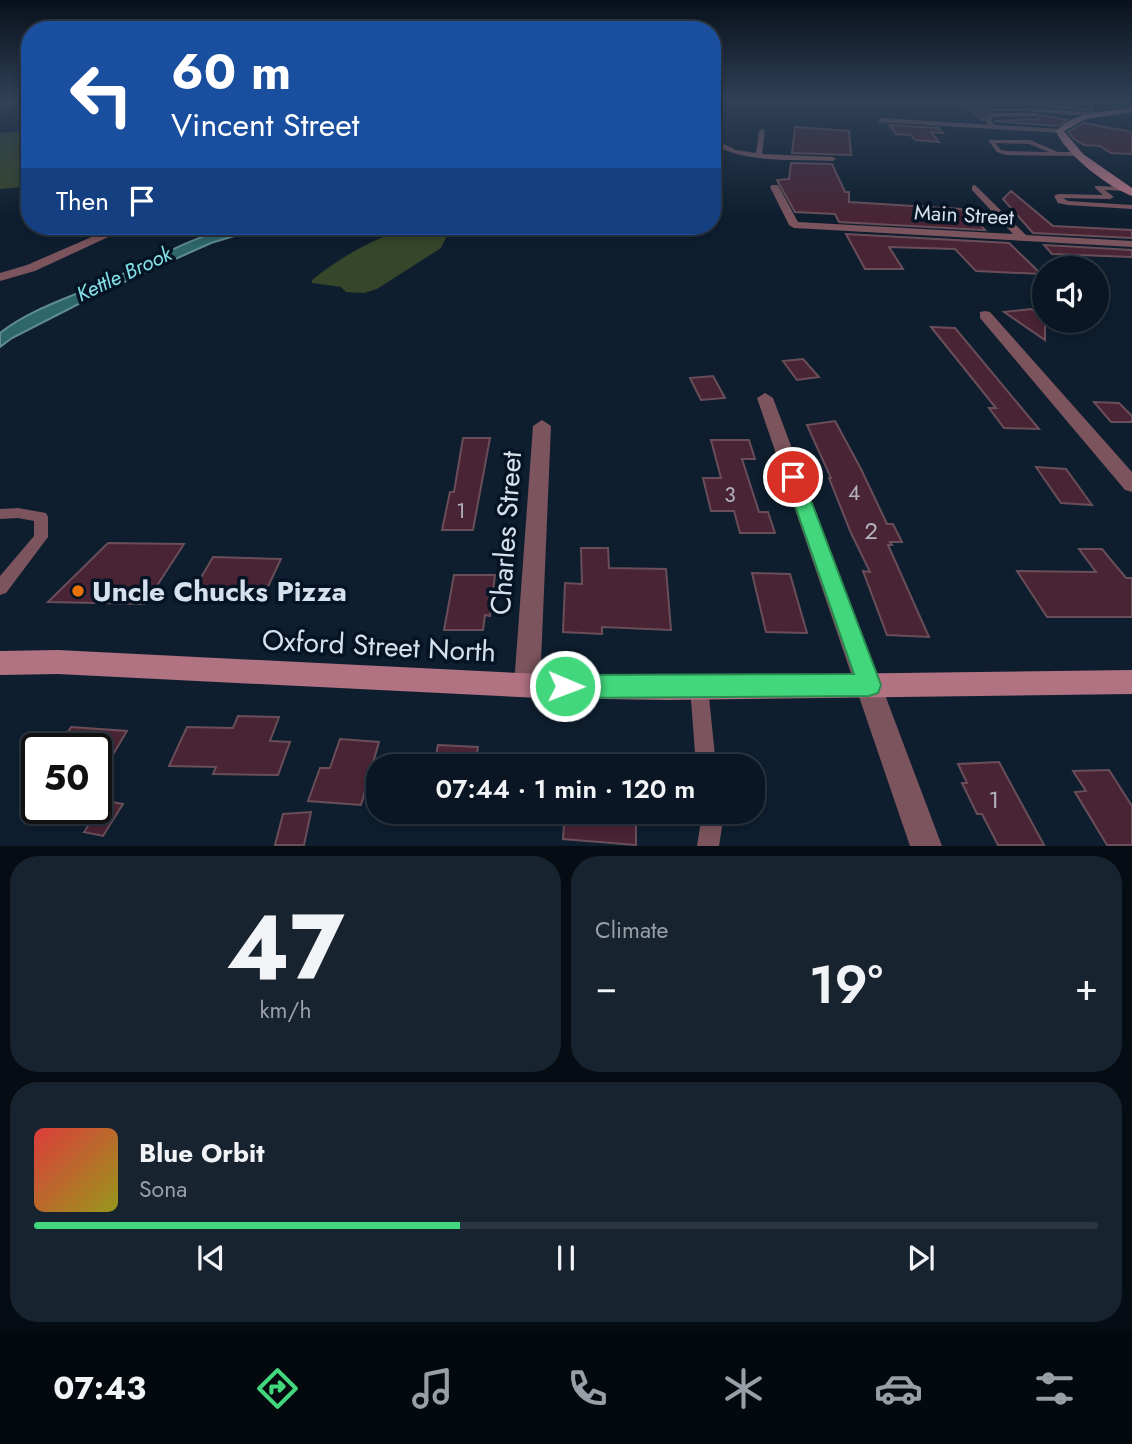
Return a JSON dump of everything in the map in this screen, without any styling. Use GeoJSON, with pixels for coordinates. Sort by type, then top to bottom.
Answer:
{"type":"FeatureCollection","features":[{"type":"Feature","properties":{"kind":"main road"},"geometry":{"type":"LineString","coordinates":[[1064,140],[1129,191]]}},
{"type":"Feature","properties":{"kind":"main road"},"geometry":{"type":"LineString","coordinates":[[1107,174],[1121,174]]}},
{"type":"Feature","properties":{"kind":"main road","name":"Oxford Street North"},"geometry":{"type":"LineString","coordinates":[[0,663],[58,662],[527,685],[699,687],[1132,682]]}},
{"type":"Feature","properties":{"kind":"street","name":"Main Street"},"geometry":{"type":"LineString","coordinates":[[775,187],[794,225],[1132,244]]}},
{"type":"Feature","properties":{"kind":"street"},"geometry":{"type":"LineString","coordinates":[[975,188],[1022,237]]}},
{"type":"Feature","properties":{"kind":"street"},"geometry":{"type":"LineString","coordinates":[[0,277],[31,268],[106,235]]}},
{"type":"Feature","properties":{"kind":"street"},"geometry":{"type":"LineString","coordinates":[[985,315],[1132,485]]}},
{"type":"Feature","properties":{"kind":"street"},"geometry":{"type":"LineString","coordinates":[[765,398],[926,845]]}},
{"type":"Feature","properties":{"kind":"street","name":"Charles Street"},"geometry":{"type":"LineString","coordinates":[[527,685],[542,426]]}},
{"type":"Feature","properties":{"kind":"lane"},"geometry":{"type":"LineString","coordinates":[[759,154],[761,140]]}},
{"type":"Feature","properties":{"kind":"lane"},"geometry":{"type":"LineString","coordinates":[[1055,152],[1030,142],[990,141],[999,151],[1006,153],[1079,154]]}},
{"type":"Feature","properties":{"kind":"lane"},"geometry":{"type":"LineString","coordinates":[[721,146],[729,151],[833,159]]}},
{"type":"Feature","properties":{"kind":"lane"},"geometry":{"type":"LineString","coordinates":[[1110,197],[1097,187],[1129,191]]}},
{"type":"Feature","properties":{"kind":"lane"},"geometry":{"type":"LineString","coordinates":[[1132,199],[1058,196],[1061,201],[1068,203],[1132,207]]}},
{"type":"Feature","properties":{"kind":"lane"},"geometry":{"type":"LineString","coordinates":[[0,514],[18,513],[41,517],[41,537],[0,588]]}},
{"type":"Feature","properties":{"kind":"lane"},"geometry":{"type":"LineString","coordinates":[[699,687],[705,754]]}},
{"type":"Feature","properties":{"kind":"lane"},"geometry":{"type":"LineString","coordinates":[[708,845],[711,824]]}},
{"type":"Feature","properties":{"kind":"shaded area"},"geometry":{"type":"Polygon","coordinates":[[[0,140],[21,140],[21,187],[0,189],[0,140]]]}},
{"type":"Feature","properties":{"kind":"shaded area"},"geometry":{"type":"Polygon","coordinates":[[[388,235],[448,235],[441,248],[377,289],[364,293],[346,292],[341,287],[312,283],[312,280],[324,271],[362,247],[388,235]]]}},
{"type":"Feature","properties":{"kind":"water","name":"Kettle Brook"},"geometry":{"type":"Polygon","coordinates":[[[208,235],[237,235],[211,243],[104,291],[12,338],[0,347],[0,333],[39,309],[112,279],[208,235]]]}},
{"type":"Feature","properties":{"kind":"building"},"geometry":{"type":"Polygon","coordinates":[[[793,140],[850,140],[851,155],[792,153],[793,140]]]}},
{"type":"Feature","properties":{"kind":"building"},"geometry":{"type":"Polygon","coordinates":[[[1076,140],[1132,140],[1132,154],[1111,153],[1100,146],[1084,145],[1076,140]]]}},
{"type":"Feature","properties":{"kind":"building"},"geometry":{"type":"Polygon","coordinates":[[[791,163],[832,164],[845,192],[849,192],[849,202],[961,209],[965,214],[972,215],[985,230],[839,222],[835,214],[795,212],[777,180],[789,179],[791,163]]]}},
{"type":"Feature","properties":{"kind":"building"},"geometry":{"type":"Polygon","coordinates":[[[1011,191],[1053,226],[1132,230],[1132,238],[1033,233],[1003,199],[1011,191]]]}},
{"type":"Feature","properties":{"kind":"building"},"geometry":{"type":"Polygon","coordinates":[[[846,234],[1009,243],[1032,265],[1032,274],[976,271],[955,249],[889,247],[903,269],[865,269],[846,234]]]}},
{"type":"Feature","properties":{"kind":"building"},"geometry":{"type":"Polygon","coordinates":[[[1044,245],[1132,250],[1132,257],[1052,254],[1044,245]]]}},
{"type":"Feature","properties":{"kind":"building"},"geometry":{"type":"Polygon","coordinates":[[[1032,310],[1032,331],[1004,312],[1032,310]]]}},
{"type":"Feature","properties":{"kind":"building"},"geometry":{"type":"Polygon","coordinates":[[[931,327],[955,328],[1039,429],[1004,428],[989,408],[996,408],[931,327]]]}},
{"type":"Feature","properties":{"kind":"building"},"geometry":{"type":"Polygon","coordinates":[[[1035,333],[1045,333],[1045,340],[1035,333]]]}},
{"type":"Feature","properties":{"kind":"building"},"geometry":{"type":"Polygon","coordinates":[[[803,359],[819,377],[797,380],[783,361],[803,359]]]}},
{"type":"Feature","properties":{"kind":"building"},"geometry":{"type":"Polygon","coordinates":[[[713,376],[725,398],[701,400],[690,378],[713,376]]]}},
{"type":"Feature","properties":{"kind":"building"},"geometry":{"type":"Polygon","coordinates":[[[1094,402],[1119,403],[1132,416],[1132,422],[1111,422],[1094,402]]]}},
{"type":"Feature","properties":{"kind":"building"},"geometry":{"type":"Polygon","coordinates":[[[835,421],[887,524],[893,524],[902,542],[890,542],[892,545],[888,545],[929,637],[887,635],[863,571],[870,572],[851,533],[831,478],[807,425],[835,421]]]}},
{"type":"Feature","properties":{"kind":"building"},"geometry":{"type":"Polygon","coordinates":[[[463,438],[490,438],[473,530],[442,530],[450,492],[454,492],[463,438]]]}},
{"type":"Feature","properties":{"kind":"building"},"geometry":{"type":"Polygon","coordinates":[[[711,440],[749,440],[755,459],[742,459],[759,512],[768,512],[775,533],[740,533],[734,511],[711,511],[703,478],[721,478],[711,440]]]}},
{"type":"Feature","properties":{"kind":"building"},"geometry":{"type":"Polygon","coordinates":[[[1036,467],[1066,469],[1092,505],[1061,503],[1036,467]]]}},
{"type":"Feature","properties":{"kind":"building"},"geometry":{"type":"Polygon","coordinates":[[[108,543],[184,544],[145,604],[48,602],[108,543]]]}},
{"type":"Feature","properties":{"kind":"building"},"geometry":{"type":"Polygon","coordinates":[[[581,548],[608,548],[609,568],[666,569],[671,630],[602,627],[602,634],[563,632],[565,583],[582,584],[581,548]]]}},
{"type":"Feature","properties":{"kind":"building"},"geometry":{"type":"Polygon","coordinates":[[[1079,549],[1102,549],[1126,578],[1132,578],[1132,617],[1047,617],[1017,571],[1096,572],[1079,549]]]}},
{"type":"Feature","properties":{"kind":"building"},"geometry":{"type":"Polygon","coordinates":[[[213,557],[281,559],[264,595],[225,594],[228,588],[195,588],[213,557]]]}},
{"type":"Feature","properties":{"kind":"building"},"geometry":{"type":"Polygon","coordinates":[[[752,573],[790,574],[807,633],[766,632],[752,573]]]}},
{"type":"Feature","properties":{"kind":"building"},"geometry":{"type":"Polygon","coordinates":[[[454,575],[495,575],[490,616],[485,615],[483,630],[444,630],[454,575]]]}},
{"type":"Feature","properties":{"kind":"building"},"geometry":{"type":"Polygon","coordinates":[[[238,716],[279,717],[270,741],[290,742],[278,775],[213,774],[216,767],[169,766],[187,727],[233,728],[238,716]]]}},
{"type":"Feature","properties":{"kind":"building"},"geometry":{"type":"Polygon","coordinates":[[[71,727],[127,731],[112,756],[112,733],[67,733],[71,727]]]}},
{"type":"Feature","properties":{"kind":"building"},"geometry":{"type":"Polygon","coordinates":[[[340,739],[379,742],[376,754],[366,754],[366,788],[361,805],[308,801],[320,768],[330,768],[340,739]]]}},
{"type":"Feature","properties":{"kind":"building"},"geometry":{"type":"Polygon","coordinates":[[[438,745],[478,747],[477,754],[436,754],[438,745]]]}},
{"type":"Feature","properties":{"kind":"building"},"geometry":{"type":"Polygon","coordinates":[[[999,762],[1044,845],[998,845],[982,814],[977,814],[962,783],[967,783],[958,764],[999,762]]]}},
{"type":"Feature","properties":{"kind":"building"},"geometry":{"type":"Polygon","coordinates":[[[1109,770],[1132,806],[1132,845],[1107,845],[1075,792],[1086,791],[1073,771],[1109,770]]]}},
{"type":"Feature","properties":{"kind":"building"},"geometry":{"type":"Polygon","coordinates":[[[112,802],[123,804],[112,822],[112,802]]]}},
{"type":"Feature","properties":{"kind":"building"},"geometry":{"type":"Polygon","coordinates":[[[311,812],[304,845],[275,845],[283,814],[311,812]]]}},
{"type":"Feature","properties":{"kind":"building"},"geometry":{"type":"Polygon","coordinates":[[[89,824],[110,824],[103,836],[84,832],[89,824]]]}},
{"type":"Feature","properties":{"kind":"building"},"geometry":{"type":"Polygon","coordinates":[[[564,824],[636,824],[636,845],[563,839],[564,824]]]}},
{"type":"Feature","properties":{"kind":"place","name":"Uncle Chucks Pizza"},"geometry":{"type":"Point","coordinates":[78,591]}},
{"type":"Feature","properties":{"kind":"route"},"geometry":{"type":"LineString","coordinates":[[565,686],[669,688],[869,685],[793,477]]}}]}
